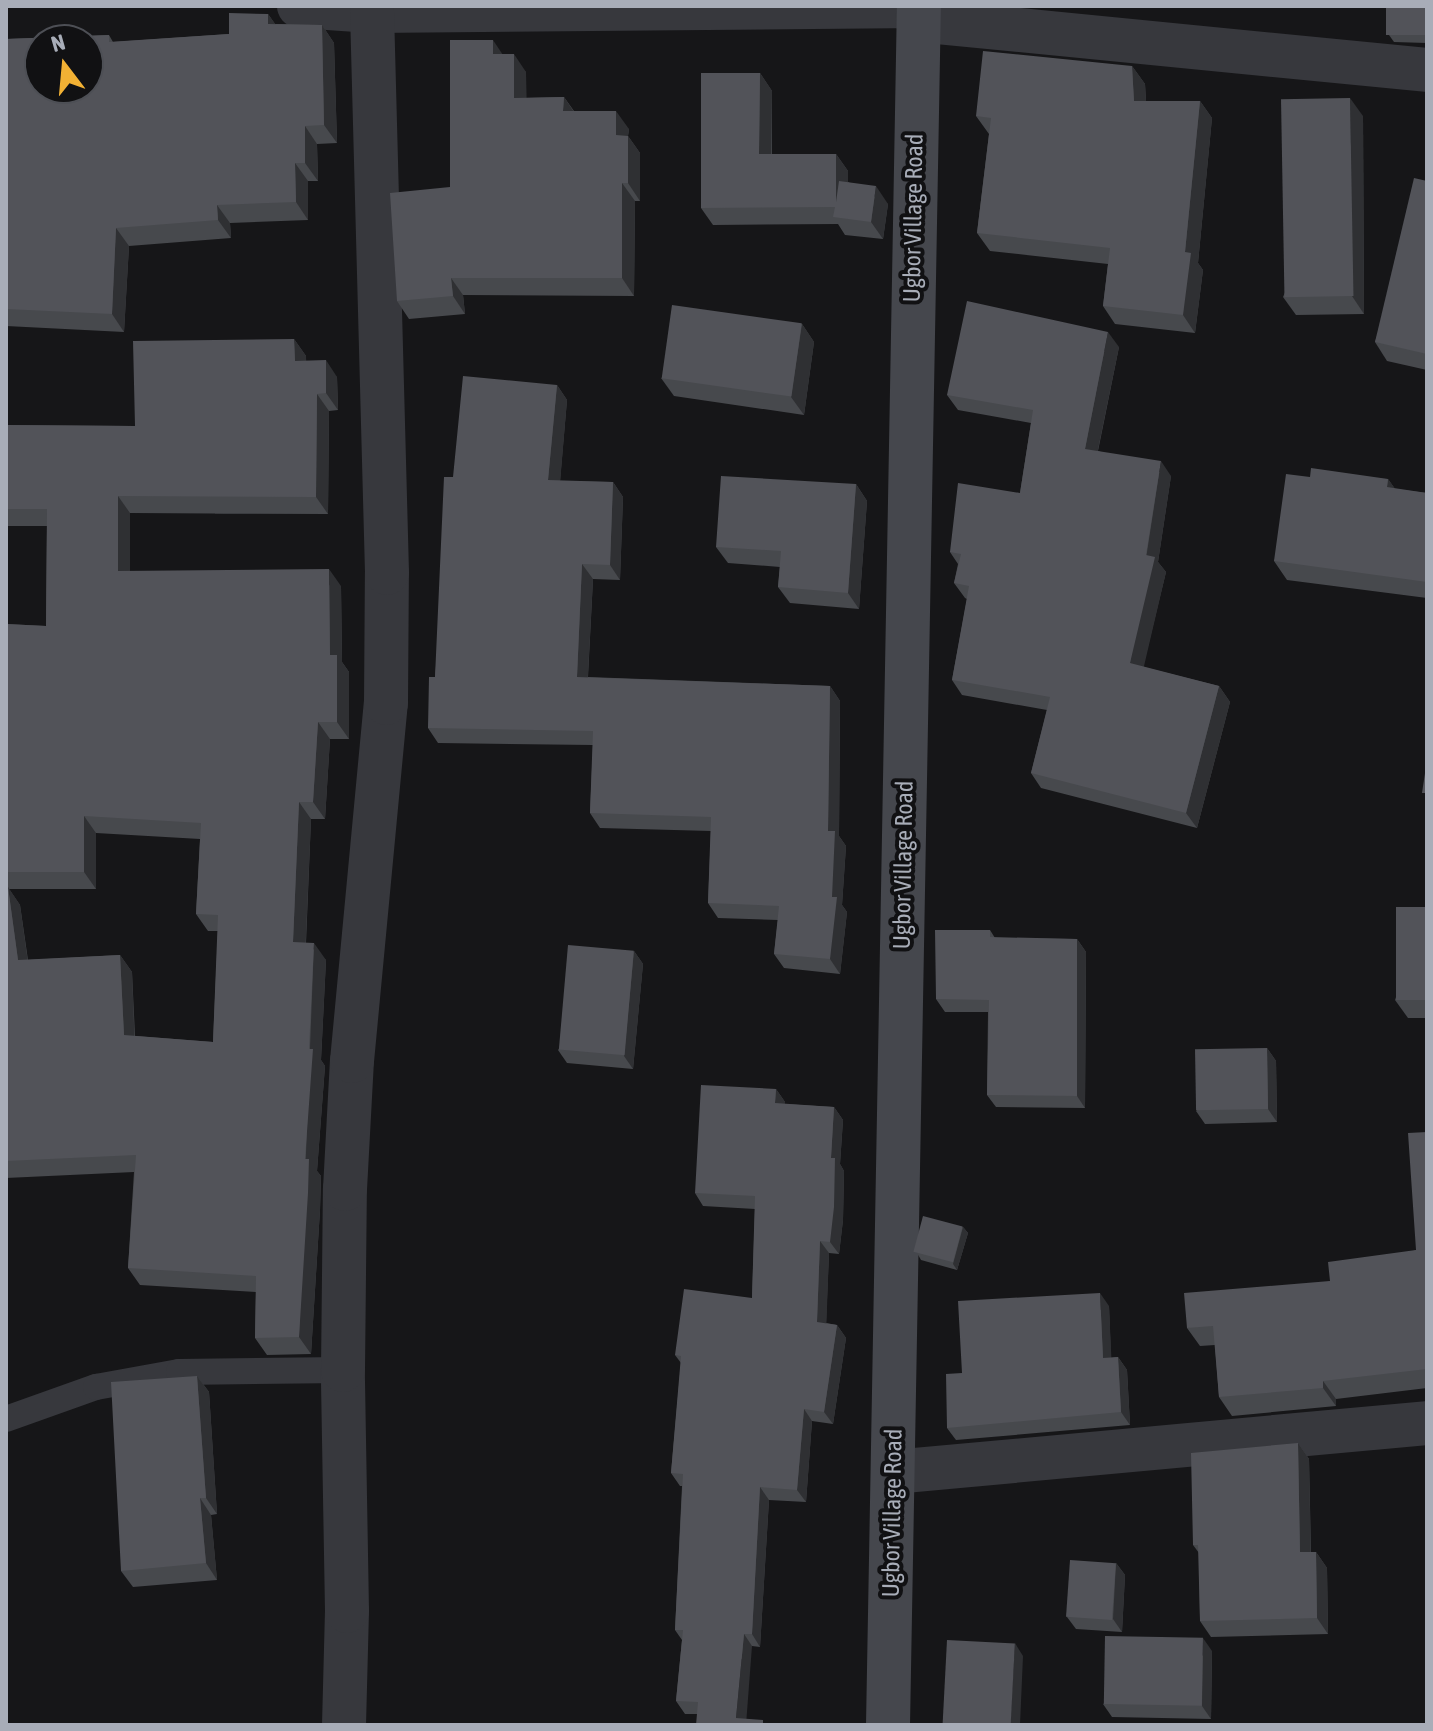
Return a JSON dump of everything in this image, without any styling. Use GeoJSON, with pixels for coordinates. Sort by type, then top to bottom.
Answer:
{"type":"FeatureCollection","features":[{"type":"Feature","properties":{"kind":"street"},"geometry":{"type":"LineString","coordinates":[[299,6],[372,11],[918,11],[1427,70]]}},
{"type":"Feature","properties":{"kind":"street"},"geometry":{"type":"LineString","coordinates":[[344,1725],[347,1611],[343,1370],[345,1189],[352,1061],[386,703],[387,573],[372,11]]}},
{"type":"Feature","properties":{"kind":"street","name":"Ugbor Village Road"},"geometry":{"type":"LineString","coordinates":[[888,1725],[918,11]]}},
{"type":"Feature","properties":{"kind":"street"},"geometry":{"type":"LineString","coordinates":[[893,1472],[1427,1423]]}},
{"type":"Feature","properties":{"kind":"lane"},"geometry":{"type":"LineString","coordinates":[[6,1419],[96,1387],[179,1372],[343,1370]]}},
{"type":"Feature","properties":{"kind":"building"},"geometry":{"type":"Polygon","coordinates":[[[1386,6],[1427,6],[1427,35],[1386,35],[1386,6]]]}},
{"type":"Feature","properties":{"kind":"building"},"geometry":{"type":"Polygon","coordinates":[[[229,13],[268,14],[268,24],[322,25],[324,125],[305,126],[305,163],[295,163],[296,202],[217,205],[218,220],[116,228],[112,314],[6,309],[6,39],[24,38],[24,104],[104,104],[104,35],[109,35],[109,42],[229,34],[229,13]]]}},
{"type":"Feature","properties":{"kind":"building"},"geometry":{"type":"Polygon","coordinates":[[[450,40],[493,40],[493,54],[514,54],[514,98],[564,97],[563,111],[616,111],[616,135],[628,136],[628,183],[622,183],[622,278],[451,278],[453,296],[397,301],[390,193],[450,187],[450,40]]]}},
{"type":"Feature","properties":{"kind":"building"},"geometry":{"type":"Polygon","coordinates":[[[983,51],[1132,66],[1134,101],[1200,101],[1185,252],[1191,253],[1183,315],[1103,306],[1110,248],[977,233],[991,118],[976,116],[983,51]]]}},
{"type":"Feature","properties":{"kind":"building"},"geometry":{"type":"Polygon","coordinates":[[[701,73],[760,73],[759,154],[836,154],[836,202],[839,181],[876,186],[871,222],[833,217],[835,207],[701,208],[701,73]]]}},
{"type":"Feature","properties":{"kind":"building"},"geometry":{"type":"Polygon","coordinates":[[[1350,98],[1353,296],[1284,297],[1281,99],[1350,98]]]}},
{"type":"Feature","properties":{"kind":"building"},"geometry":{"type":"Polygon","coordinates":[[[1414,178],[1427,181],[1427,354],[1375,342],[1414,178]]]}},
{"type":"Feature","properties":{"kind":"building"},"geometry":{"type":"Polygon","coordinates":[[[967,301],[1108,332],[1085,449],[1161,461],[1146,555],[1155,557],[1130,663],[1219,686],[1186,813],[1031,773],[1050,697],[952,680],[969,586],[954,583],[961,554],[950,552],[958,483],[1020,493],[1033,410],[947,395],[967,301]]]}},
{"type":"Feature","properties":{"kind":"building"},"geometry":{"type":"Polygon","coordinates":[[[672,305],[802,323],[791,397],[662,378],[672,305]]]}},
{"type":"Feature","properties":{"kind":"building"},"geometry":{"type":"Polygon","coordinates":[[[294,339],[295,361],[326,360],[326,393],[317,394],[316,497],[118,496],[118,571],[329,569],[330,655],[337,655],[337,722],[318,722],[313,802],[299,802],[293,942],[314,943],[309,1049],[313,1049],[305,1159],[309,1159],[308,1193],[299,1337],[255,1338],[256,1276],[128,1268],[136,1155],[6,1161],[6,888],[18,960],[120,955],[124,1035],[213,1042],[218,915],[196,914],[201,823],[84,816],[84,872],[6,872],[6,624],[46,626],[47,509],[6,509],[6,425],[135,426],[133,341],[294,339]]]}},
{"type":"Feature","properties":{"kind":"building"},"geometry":{"type":"Polygon","coordinates":[[[463,376],[557,385],[548,480],[613,482],[610,565],[582,564],[577,677],[830,686],[828,831],[835,831],[832,897],[837,897],[830,959],[774,954],[779,906],[708,903],[711,817],[590,813],[593,731],[428,728],[429,677],[435,677],[444,477],[453,477],[463,376]]]}},
{"type":"Feature","properties":{"kind":"building"},"geometry":{"type":"Polygon","coordinates":[[[1311,468],[1388,479],[1387,487],[1427,493],[1427,582],[1274,561],[1286,474],[1310,477],[1311,468]]]}},
{"type":"Feature","properties":{"kind":"building"},"geometry":{"type":"Polygon","coordinates":[[[721,476],[856,484],[848,593],[778,587],[781,551],[716,547],[721,476]]]}},
{"type":"Feature","properties":{"kind":"building"},"geometry":{"type":"Polygon","coordinates":[[[1427,760],[1427,793],[1422,793],[1427,760]]]}},
{"type":"Feature","properties":{"kind":"building"},"geometry":{"type":"Polygon","coordinates":[[[1396,907],[1427,907],[1427,1000],[1396,1000],[1396,907]]]}},
{"type":"Feature","properties":{"kind":"building"},"geometry":{"type":"Polygon","coordinates":[[[935,930],[990,930],[990,937],[1077,939],[1077,1096],[987,1095],[989,1000],[936,999],[935,930]]]}},
{"type":"Feature","properties":{"kind":"building"},"geometry":{"type":"Polygon","coordinates":[[[568,945],[634,951],[625,1055],[559,1050],[568,945]]]}},
{"type":"Feature","properties":{"kind":"building"},"geometry":{"type":"Polygon","coordinates":[[[1267,1048],[1268,1109],[1196,1110],[1195,1049],[1267,1048]]]}},
{"type":"Feature","properties":{"kind":"building"},"geometry":{"type":"Polygon","coordinates":[[[701,1085],[776,1089],[775,1103],[834,1107],[831,1158],[835,1158],[834,1207],[830,1242],[820,1241],[817,1322],[837,1325],[824,1412],[804,1409],[797,1490],[760,1487],[752,1634],[744,1634],[736,1718],[763,1720],[763,1725],[696,1725],[698,1702],[676,1701],[683,1630],[675,1630],[683,1474],[671,1473],[681,1356],[675,1355],[684,1289],[752,1298],[755,1196],[695,1193],[701,1085]]]}},
{"type":"Feature","properties":{"kind":"building"},"geometry":{"type":"Polygon","coordinates":[[[1427,1132],[1427,1369],[1323,1381],[1323,1388],[1219,1397],[1213,1326],[1187,1328],[1184,1293],[1330,1281],[1328,1262],[1416,1250],[1408,1133],[1427,1132]]]}},
{"type":"Feature","properties":{"kind":"building"},"geometry":{"type":"Polygon","coordinates":[[[923,1216],[963,1227],[953,1262],[913,1252],[923,1216]]]}},
{"type":"Feature","properties":{"kind":"building"},"geometry":{"type":"Polygon","coordinates":[[[1100,1293],[1103,1358],[1118,1357],[1121,1412],[947,1428],[946,1374],[962,1373],[958,1301],[1100,1293]]]}},
{"type":"Feature","properties":{"kind":"building"},"geometry":{"type":"Polygon","coordinates":[[[197,1376],[206,1498],[200,1498],[206,1563],[121,1571],[111,1382],[197,1376]]]}},
{"type":"Feature","properties":{"kind":"building"},"geometry":{"type":"Polygon","coordinates":[[[1298,1443],[1300,1552],[1316,1552],[1317,1618],[1200,1621],[1198,1545],[1193,1545],[1191,1453],[1298,1443]]]}},
{"type":"Feature","properties":{"kind":"building"},"geometry":{"type":"Polygon","coordinates":[[[1070,1560],[1116,1563],[1112,1620],[1066,1617],[1070,1560]]]}},
{"type":"Feature","properties":{"kind":"building"},"geometry":{"type":"Polygon","coordinates":[[[1105,1636],[1203,1638],[1202,1706],[1104,1704],[1105,1636]]]}},
{"type":"Feature","properties":{"kind":"building"},"geometry":{"type":"Polygon","coordinates":[[[947,1640],[1015,1644],[1011,1725],[943,1725],[947,1640]]]}}]}
